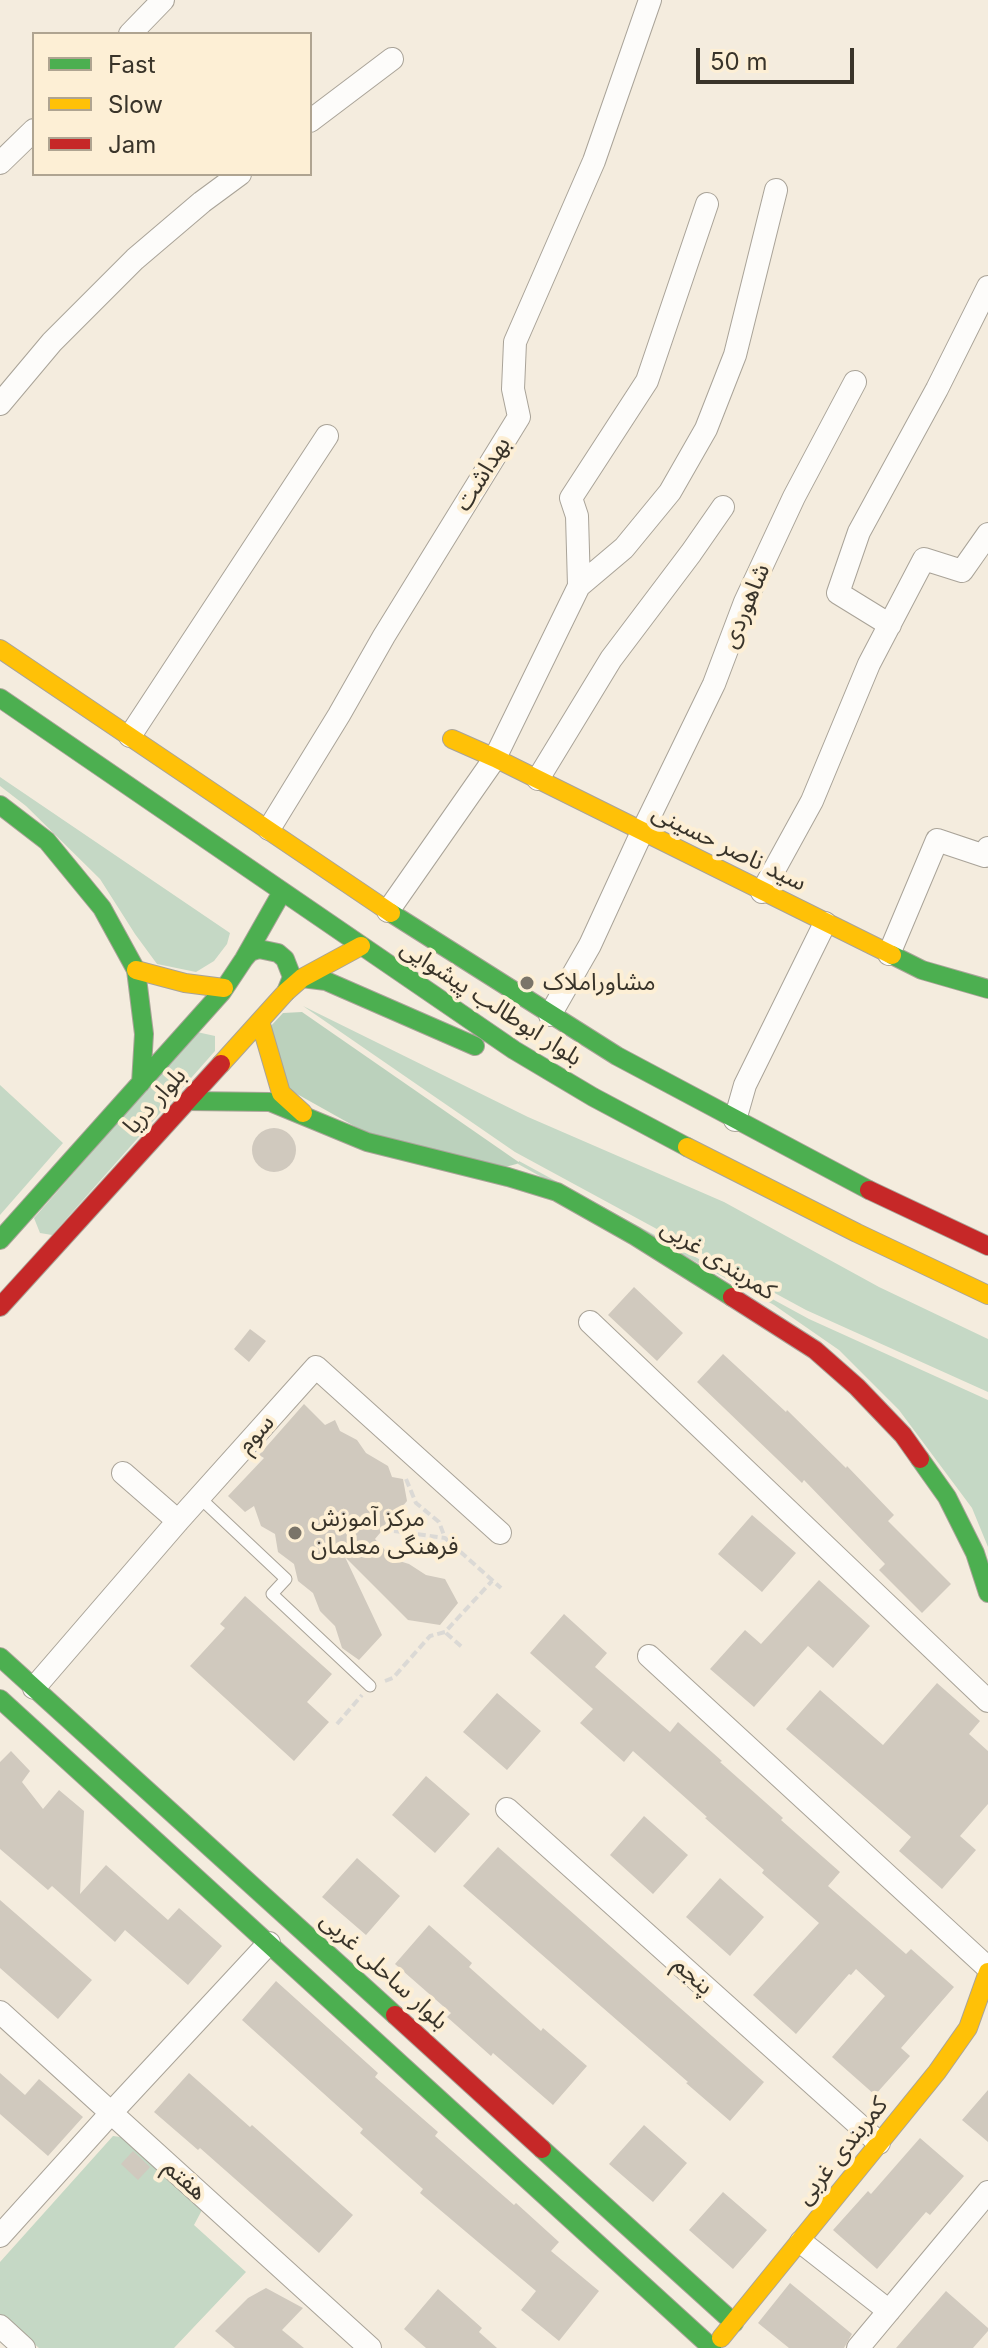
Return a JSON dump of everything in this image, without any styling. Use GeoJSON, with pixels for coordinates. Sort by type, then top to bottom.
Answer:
{"type":"FeatureCollection","features":[{"type":"Feature","properties":{"kind":"main road","name":"بلوار ابوطالب پیشوایی"},"geometry":{"type":"LineString","coordinates":[[0,649],[388,911],[617,1056],[876,1194],[988,1246]]}},
{"type":"Feature","properties":{"kind":"main road","name":"بلوار ابوطالب پیشوایی"},"geometry":{"type":"LineString","coordinates":[[0,698],[514,1050],[603,1102],[831,1220],[988,1295]]}},
{"type":"Feature","properties":{"kind":"main road","name":"سید ناصر حسینی"},"geometry":{"type":"LineString","coordinates":[[452,739],[922,970],[988,989]]}},
{"type":"Feature","properties":{"kind":"main road"},"geometry":{"type":"LineString","coordinates":[[0,805],[47,841],[102,908],[136,970],[144,1034],[141,1083]]}},
{"type":"Feature","properties":{"kind":"main road","name":"بلوار دریا"},"geometry":{"type":"LineString","coordinates":[[0,1307],[36,1233],[141,1083],[223,990],[282,892]]}},
{"type":"Feature","properties":{"kind":"main road","name":"بلوار دریا"},"geometry":{"type":"LineString","coordinates":[[0,1240],[36,1233],[122,1175],[286,992],[302,978],[361,946]]}},
{"type":"Feature","properties":{"kind":"main road"},"geometry":{"type":"LineString","coordinates":[[244,959],[250,952],[259,949],[278,953],[285,959],[292,977],[286,992]]}},
{"type":"Feature","properties":{"kind":"main road"},"geometry":{"type":"LineString","coordinates":[[136,970],[223,990],[217,1003],[226,1021],[237,1028],[257,1024],[281,1093],[308,1118]]}},
{"type":"Feature","properties":{"kind":"main road"},"geometry":{"type":"LineString","coordinates":[[302,978],[326,981],[603,1102]]}},
{"type":"Feature","properties":{"kind":"main road","name":"کمربندی غربی"},"geometry":{"type":"LineString","coordinates":[[187,1101],[270,1102],[367,1142],[557,1192],[635,1236],[815,1350],[857,1387],[903,1435],[947,1497],[975,1553],[988,1593]]}},
{"type":"Feature","properties":{"kind":"main road","name":"بلوار ساحلی غربی"},"geometry":{"type":"LineString","coordinates":[[0,1657],[734,2323]]}},
{"type":"Feature","properties":{"kind":"main road"},"geometry":{"type":"LineString","coordinates":[[34,1688],[7,1705],[712,2348]]}},
{"type":"Feature","properties":{"kind":"main road","name":"کمربندی غربی"},"geometry":{"type":"LineString","coordinates":[[712,2348],[937,2072],[968,2028],[988,1970]]}},
{"type":"Feature","properties":{"kind":"street"},"geometry":{"type":"LineString","coordinates":[[132,32],[163,0]]}},
{"type":"Feature","properties":{"kind":"street","name":"بهداشت"},"geometry":{"type":"LineString","coordinates":[[269,829],[519,417],[513,389],[515,342],[594,161],[650,0]]}},
{"type":"Feature","properties":{"kind":"street"},"geometry":{"type":"LineString","coordinates":[[312,119],[392,59]]}},
{"type":"Feature","properties":{"kind":"street"},"geometry":{"type":"LineString","coordinates":[[0,163],[32,132]]}},
{"type":"Feature","properties":{"kind":"street"},"geometry":{"type":"LineString","coordinates":[[0,404],[52,342],[135,259],[237,176]]}},
{"type":"Feature","properties":{"kind":"street"},"geometry":{"type":"LineString","coordinates":[[388,911],[495,758],[579,586],[624,548],[670,492],[706,429],[735,355],[776,190]]}},
{"type":"Feature","properties":{"kind":"street"},"geometry":{"type":"LineString","coordinates":[[579,586],[577,516],[571,498],[647,381],[707,204]]}},
{"type":"Feature","properties":{"kind":"street"},"geometry":{"type":"LineString","coordinates":[[890,625],[838,593],[859,532],[988,287]]}},
{"type":"Feature","properties":{"kind":"street","name":"شاهوردی"},"geometry":{"type":"LineString","coordinates":[[550,1015],[590,945],[714,684],[745,602],[794,497],[855,382]]}},
{"type":"Feature","properties":{"kind":"street"},"geometry":{"type":"LineString","coordinates":[[130,736],[327,436]]}},
{"type":"Feature","properties":{"kind":"street"},"geometry":{"type":"LineString","coordinates":[[538,779],[611,659],[723,507]]}},
{"type":"Feature","properties":{"kind":"street"},"geometry":{"type":"LineString","coordinates":[[762,892],[812,801],[869,664],[924,559],[962,571],[988,534]]}},
{"type":"Feature","properties":{"kind":"street"},"geometry":{"type":"LineString","coordinates":[[889,954],[937,840],[985,856],[988,848]]}},
{"type":"Feature","properties":{"kind":"street"},"geometry":{"type":"LineString","coordinates":[[735,1120],[745,1085],[825,923]]}},
{"type":"Feature","properties":{"kind":"street"},"geometry":{"type":"LineString","coordinates":[[590,1322],[988,1701]]}},
{"type":"Feature","properties":{"kind":"street","name":"سوم"},"geometry":{"type":"LineString","coordinates":[[34,1688],[316,1367],[500,1533]]}},
{"type":"Feature","properties":{"kind":"street"},"geometry":{"type":"LineString","coordinates":[[123,1473],[178,1521]]}},
{"type":"Feature","properties":{"kind":"street"},"geometry":{"type":"LineString","coordinates":[[649,1656],[988,1970]]}},
{"type":"Feature","properties":{"kind":"street","name":"پنجم"},"geometry":{"type":"LineString","coordinates":[[507,1809],[879,2143]]}},
{"type":"Feature","properties":{"kind":"street"},"geometry":{"type":"LineString","coordinates":[[0,2236],[269,1943]]}},
{"type":"Feature","properties":{"kind":"street"},"geometry":{"type":"LineString","coordinates":[[968,2028],[988,2003]]}},
{"type":"Feature","properties":{"kind":"street","name":"هفتم"},"geometry":{"type":"LineString","coordinates":[[0,2012],[370,2348]]}},
{"type":"Feature","properties":{"kind":"street"},"geometry":{"type":"LineString","coordinates":[[858,2348],[988,2192]]}},
{"type":"Feature","properties":{"kind":"street"},"geometry":{"type":"LineString","coordinates":[[801,2242],[889,2311]]}},
{"type":"Feature","properties":{"kind":"street"},"geometry":{"type":"LineString","coordinates":[[0,2326],[24,2348]]}},
{"type":"Feature","properties":{"kind":"lane"},"geometry":{"type":"LineString","coordinates":[[199,1497],[286,1579],[272,1594],[370,1686]]}},
{"type":"Feature","properties":{"kind":"path"},"geometry":{"type":"LineString","coordinates":[[406,1479],[416,1503],[439,1522],[445,1538],[501,1588]]}},
{"type":"Feature","properties":{"kind":"path"},"geometry":{"type":"LineString","coordinates":[[394,1531],[445,1538]]}},
{"type":"Feature","properties":{"kind":"path"},"geometry":{"type":"LineString","coordinates":[[337,1724],[370,1686],[393,1678],[430,1636],[445,1632],[492,1581]]}},
{"type":"Feature","properties":{"kind":"path"},"geometry":{"type":"LineString","coordinates":[[445,1632],[462,1647]]}},
{"type":"Feature","properties":{"kind":"green space"},"geometry":{"type":"Polygon","coordinates":[[[0,777],[230,933],[227,944],[214,961],[196,972],[157,964],[100,879],[26,806],[0,786],[0,777]]]}},
{"type":"Feature","properties":{"kind":"green space"},"geometry":{"type":"Polygon","coordinates":[[[303,1006],[528,1117],[724,1202],[879,1287],[988,1339],[988,1392],[806,1310],[515,1152],[303,1006]]]}},
{"type":"Feature","properties":{"kind":"green space"},"geometry":{"type":"Polygon","coordinates":[[[302,1012],[520,1163],[498,1169],[372,1136],[288,1089],[269,1028],[283,1013],[302,1012]]]}},
{"type":"Feature","properties":{"kind":"green space"},"geometry":{"type":"Polygon","coordinates":[[[197,1032],[215,1036],[215,1051],[52,1235],[40,1233],[34,1218],[197,1032]]]}},
{"type":"Feature","properties":{"kind":"green space"},"geometry":{"type":"Polygon","coordinates":[[[0,1085],[63,1143],[0,1215],[0,1085]]]}},
{"type":"Feature","properties":{"kind":"green space"},"geometry":{"type":"Polygon","coordinates":[[[519,1161],[809,1319],[988,1400],[988,1547],[972,1508],[899,1410],[839,1350],[774,1305],[518,1164],[519,1161]]]}},
{"type":"Feature","properties":{"kind":"green space"},"geometry":{"type":"Polygon","coordinates":[[[113,2136],[128,2138],[202,2210],[194,2225],[246,2272],[174,2348],[39,2348],[0,2314],[0,2262],[113,2136]]]}},
{"type":"Feature","properties":{"kind":"building"},"geometry":{"type":"Polygon","coordinates":[[[274,1128],[290,1134],[296,1150],[290,1166],[274,1172],[258,1166],[252,1150],[258,1134],[274,1128]]]}},
{"type":"Feature","properties":{"kind":"building"},"geometry":{"type":"Polygon","coordinates":[[[634,1287],[683,1333],[657,1361],[608,1315],[634,1287]]]}},
{"type":"Feature","properties":{"kind":"building"},"geometry":{"type":"Polygon","coordinates":[[[250,1329],[266,1341],[249,1362],[234,1349],[250,1329]]]}},
{"type":"Feature","properties":{"kind":"building"},"geometry":{"type":"Polygon","coordinates":[[[723,1354],[847,1466],[894,1515],[888,1521],[951,1584],[922,1613],[879,1570],[885,1564],[804,1480],[802,1483],[697,1382],[723,1354]]]}},
{"type":"Feature","properties":{"kind":"building","name":"مرکز آموزش فرهنگی معلمان"},"geometry":{"type":"Polygon","coordinates":[[[304,1404],[325,1425],[335,1420],[340,1431],[357,1440],[366,1453],[388,1466],[392,1477],[403,1479],[407,1501],[375,1539],[393,1559],[409,1564],[426,1575],[445,1579],[458,1603],[440,1625],[408,1620],[345,1557],[382,1635],[359,1660],[342,1648],[335,1626],[320,1611],[313,1593],[298,1581],[294,1564],[278,1552],[275,1534],[261,1526],[254,1506],[245,1512],[228,1496],[264,1458],[259,1455],[304,1404]]]}},
{"type":"Feature","properties":{"kind":"building"},"geometry":{"type":"Polygon","coordinates":[[[752,1515],[796,1553],[762,1592],[718,1554],[752,1515]]]}},
{"type":"Feature","properties":{"kind":"building"},"geometry":{"type":"Polygon","coordinates":[[[819,1580],[870,1626],[833,1668],[808,1646],[754,1707],[710,1669],[745,1630],[761,1644],[819,1580]]]}},
{"type":"Feature","properties":{"kind":"building"},"geometry":{"type":"Polygon","coordinates":[[[245,1596],[332,1674],[307,1702],[329,1722],[294,1761],[190,1666],[225,1628],[220,1624],[245,1596]]]}},
{"type":"Feature","properties":{"kind":"building"},"geometry":{"type":"Polygon","coordinates":[[[564,1614],[607,1653],[595,1667],[670,1732],[678,1722],[722,1761],[783,1818],[781,1820],[840,1872],[828,1886],[906,1954],[911,1949],[954,1987],[901,2048],[910,2056],[875,2095],[832,2057],[885,1996],[856,1969],[796,2034],[753,1995],[819,1923],[633,1751],[624,1762],[580,1723],[593,1709],[530,1653],[564,1614]]]}},
{"type":"Feature","properties":{"kind":"building"},"geometry":{"type":"Polygon","coordinates":[[[937,1683],[980,1721],[969,1734],[988,1751],[988,1804],[960,1836],[976,1850],[942,1889],[899,1851],[911,1837],[786,1729],[820,1690],[883,1745],[937,1683]]]}},
{"type":"Feature","properties":{"kind":"building"},"geometry":{"type":"Polygon","coordinates":[[[497,1693],[541,1731],[507,1770],[463,1732],[497,1693]]]}},
{"type":"Feature","properties":{"kind":"building"},"geometry":{"type":"Polygon","coordinates":[[[11,1751],[30,1771],[22,1782],[43,1809],[59,1790],[84,1811],[80,1894],[106,1865],[168,1920],[179,1908],[222,1946],[188,1985],[125,1930],[115,1942],[52,1886],[48,1890],[0,1849],[0,1762],[11,1751]]]}},
{"type":"Feature","properties":{"kind":"building"},"geometry":{"type":"Polygon","coordinates":[[[426,1776],[470,1814],[435,1853],[392,1815],[426,1776]]]}},
{"type":"Feature","properties":{"kind":"building"},"geometry":{"type":"Polygon","coordinates":[[[644,1816],[688,1855],[653,1894],[610,1855],[644,1816]]]}},
{"type":"Feature","properties":{"kind":"building"},"geometry":{"type":"Polygon","coordinates":[[[498,1847],[764,2082],[730,2121],[463,1886],[498,1847]]]}},
{"type":"Feature","properties":{"kind":"building"},"geometry":{"type":"Polygon","coordinates":[[[357,1858],[400,1896],[366,1935],[322,1897],[357,1858]]]}},
{"type":"Feature","properties":{"kind":"building"},"geometry":{"type":"Polygon","coordinates":[[[720,1878],[764,1917],[730,1956],[686,1917],[720,1878]]]}},
{"type":"Feature","properties":{"kind":"building"},"geometry":{"type":"Polygon","coordinates":[[[0,1900],[92,1980],[58,2019],[0,1968],[0,1900]]]}},
{"type":"Feature","properties":{"kind":"building"},"geometry":{"type":"Polygon","coordinates":[[[429,1925],[472,1963],[469,1967],[541,2031],[543,2028],[587,2066],[553,2105],[447,2017],[451,2013],[395,1964],[429,1925]]]}},
{"type":"Feature","properties":{"kind":"building"},"geometry":{"type":"Polygon","coordinates":[[[276,1981],[378,2073],[375,2077],[438,2132],[435,2136],[559,2242],[551,2251],[599,2291],[559,2341],[521,2310],[536,2291],[420,2193],[423,2189],[360,2133],[363,2129],[242,2020],[276,1981]]]}},
{"type":"Feature","properties":{"kind":"building"},"geometry":{"type":"Polygon","coordinates":[[[0,2073],[25,2095],[39,2079],[83,2117],[48,2156],[0,2114],[0,2073]]]}},
{"type":"Feature","properties":{"kind":"building"},"geometry":{"type":"Polygon","coordinates":[[[189,2073],[353,2215],[319,2253],[200,2148],[198,2150],[154,2112],[189,2073]]]}},
{"type":"Feature","properties":{"kind":"building"},"geometry":{"type":"Polygon","coordinates":[[[988,2090],[988,2142],[962,2120],[988,2090]]]}},
{"type":"Feature","properties":{"kind":"building"},"geometry":{"type":"Polygon","coordinates":[[[644,2125],[687,2163],[653,2202],[609,2164],[644,2125]]]}},
{"type":"Feature","properties":{"kind":"building"},"geometry":{"type":"Polygon","coordinates":[[[920,2138],[964,2176],[930,2215],[926,2212],[877,2269],[833,2230],[868,2191],[871,2194],[920,2138]]]}},
{"type":"Feature","properties":{"kind":"building"},"geometry":{"type":"Polygon","coordinates":[[[133,2151],[150,2167],[138,2180],[121,2164],[133,2151]]]}},
{"type":"Feature","properties":{"kind":"building"},"geometry":{"type":"Polygon","coordinates":[[[723,2192],[767,2230],[733,2269],[689,2230],[723,2192]]]}},
{"type":"Feature","properties":{"kind":"building"},"geometry":{"type":"Polygon","coordinates":[[[790,2283],[852,2334],[844,2348],[789,2348],[758,2323],[790,2283]]]}},
{"type":"Feature","properties":{"kind":"building"},"geometry":{"type":"Polygon","coordinates":[[[266,2288],[303,2308],[282,2330],[304,2348],[235,2348],[215,2331],[248,2298],[266,2288]]]}},
{"type":"Feature","properties":{"kind":"building"},"geometry":{"type":"Polygon","coordinates":[[[438,2289],[482,2328],[479,2332],[497,2348],[426,2348],[404,2329],[438,2289]]]}},
{"type":"Feature","properties":{"kind":"building"},"geometry":{"type":"Polygon","coordinates":[[[946,2291],[988,2331],[973,2348],[896,2348],[946,2291]]]}},
{"type":"Feature","properties":{"kind":"traffic: fast"},"geometry":{"type":"LineString","coordinates":[[0,698],[514,1050],[687,1147]]}},
{"type":"Feature","properties":{"kind":"traffic: fast"},"geometry":{"type":"LineString","coordinates":[[0,805],[47,841],[102,908],[136,970],[144,1034],[141,1083]]}},
{"type":"Feature","properties":{"kind":"traffic: fast"},"geometry":{"type":"LineString","coordinates":[[0,1240],[222,992],[282,892]]}},
{"type":"Feature","properties":{"kind":"traffic: fast"},"geometry":{"type":"LineString","coordinates":[[391,913],[617,1056],[869,1190]]}},
{"type":"Feature","properties":{"kind":"traffic: fast"},"geometry":{"type":"LineString","coordinates":[[244,959],[250,952],[259,949],[278,953],[285,959],[292,977],[286,992]]}},
{"type":"Feature","properties":{"kind":"traffic: fast"},"geometry":{"type":"LineString","coordinates":[[892,955],[922,970],[988,989]]}},
{"type":"Feature","properties":{"kind":"traffic: fast"},"geometry":{"type":"LineString","coordinates":[[302,978],[326,981],[475,1046]]}},
{"type":"Feature","properties":{"kind":"traffic: fast"},"geometry":{"type":"LineString","coordinates":[[187,1101],[270,1102],[367,1142],[557,1192],[635,1236],[732,1297]]}},
{"type":"Feature","properties":{"kind":"traffic: fast"},"geometry":{"type":"LineString","coordinates":[[920,1459],[947,1497],[975,1553],[988,1593]]}},
{"type":"Feature","properties":{"kind":"traffic: fast"},"geometry":{"type":"LineString","coordinates":[[0,1657],[395,2015]]}},
{"type":"Feature","properties":{"kind":"traffic: fast"},"geometry":{"type":"LineString","coordinates":[[0,1699],[712,2348]]}},
{"type":"Feature","properties":{"kind":"traffic: fast"},"geometry":{"type":"LineString","coordinates":[[542,2149],[734,2323]]}},
{"type":"Feature","properties":{"kind":"traffic: slow"},"geometry":{"type":"LineString","coordinates":[[0,649],[391,913]]}},
{"type":"Feature","properties":{"kind":"traffic: slow"},"geometry":{"type":"LineString","coordinates":[[452,739],[892,955]]}},
{"type":"Feature","properties":{"kind":"traffic: slow"},"geometry":{"type":"LineString","coordinates":[[221,1064],[302,978],[361,946]]}},
{"type":"Feature","properties":{"kind":"traffic: slow"},"geometry":{"type":"LineString","coordinates":[[136,970],[185,983],[224,988]]}},
{"type":"Feature","properties":{"kind":"traffic: slow"},"geometry":{"type":"LineString","coordinates":[[260,1021],[281,1093],[303,1113]]}},
{"type":"Feature","properties":{"kind":"traffic: slow"},"geometry":{"type":"LineString","coordinates":[[687,1147],[988,1295]]}},
{"type":"Feature","properties":{"kind":"traffic: slow"},"geometry":{"type":"LineString","coordinates":[[721,2338],[937,2072],[968,2028],[988,1972]]}},
{"type":"Feature","properties":{"kind":"traffic: jam"},"geometry":{"type":"LineString","coordinates":[[0,1307],[221,1064]]}},
{"type":"Feature","properties":{"kind":"traffic: jam"},"geometry":{"type":"LineString","coordinates":[[869,1190],[988,1246]]}},
{"type":"Feature","properties":{"kind":"traffic: jam"},"geometry":{"type":"LineString","coordinates":[[732,1297],[815,1350],[857,1387],[903,1435],[920,1459]]}},
{"type":"Feature","properties":{"kind":"traffic: jam"},"geometry":{"type":"LineString","coordinates":[[395,2015],[542,2149]]}},
{"type":"Feature","properties":{"kind":"place","name":"مشاوراملاک"},"geometry":{"type":"Point","coordinates":[527,983]}},
{"type":"Feature","properties":{"kind":"place","name":"مرکز آموزش فرهنگی معلمان"},"geometry":{"type":"Point","coordinates":[295,1533]}}]}
